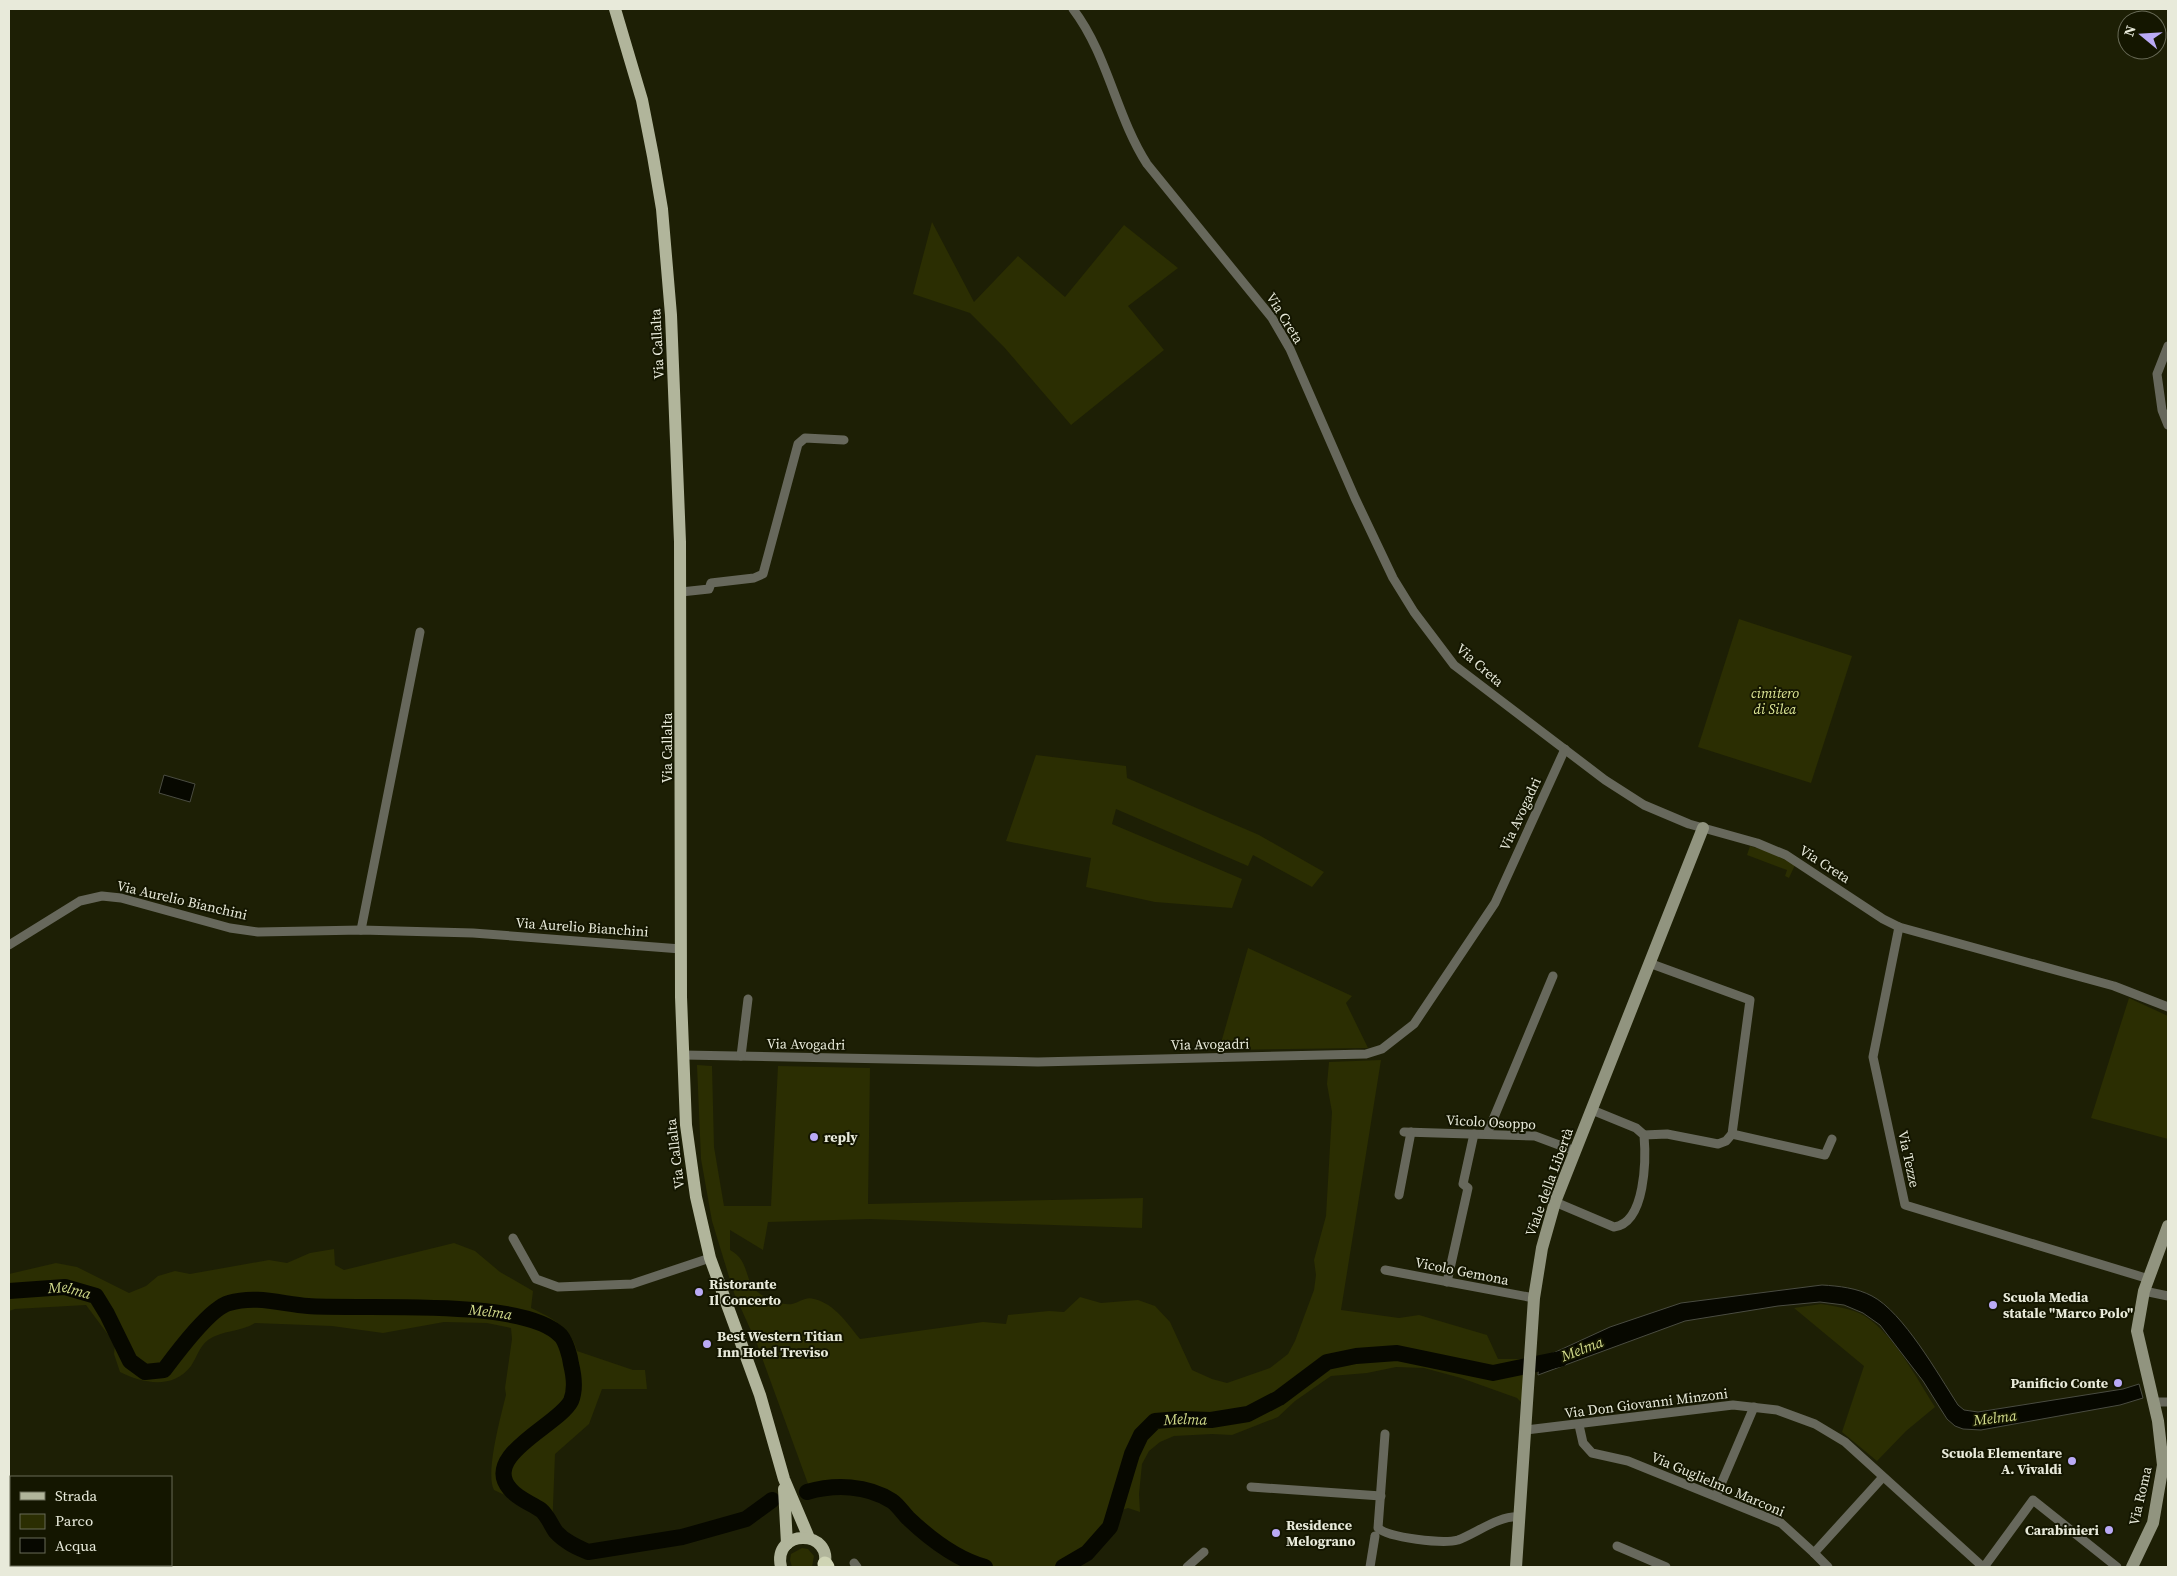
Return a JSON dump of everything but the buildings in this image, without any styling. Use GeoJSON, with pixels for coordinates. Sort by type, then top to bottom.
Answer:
{"type":"FeatureCollection","features":[{"type":"Feature","properties":{"kind":"main road","name":"Via Callalta"},"geometry":{"type":"LineString","coordinates":[[616,9],[642,100],[662,209],[671,315],[681,592],[681,948],[683,1055],[686,1124],[694,1188],[710,1258],[760,1395],[784,1479],[809,1538],[823,1549],[826,1566]]}},
{"type":"Feature","properties":{"kind":"main road","name":"Via Callalta"},"geometry":{"type":"LineString","coordinates":[[782,1567],[782,1552],[787,1544],[784,1479]]}},
{"type":"Feature","properties":{"kind":"main road"},"geometry":{"type":"LineString","coordinates":[[787,1544],[795,1539],[809,1538]]}},
{"type":"Feature","properties":{"kind":"street","name":"Via Creta"},"geometry":{"type":"LineString","coordinates":[[1073,9],[1087,28],[1135,145],[1147,164],[1272,318],[1285,342],[1379,550],[1414,612],[1454,665],[1605,780],[1653,810],[1703,828],[1756,843],[1786,855],[1899,927],[2114,986],[2168,1007]]}},
{"type":"Feature","properties":{"kind":"street"},"geometry":{"type":"LineString","coordinates":[[2168,346],[2157,374],[2162,410],[2168,425]]}},
{"type":"Feature","properties":{"kind":"street"},"geometry":{"type":"LineString","coordinates":[[681,592],[709,589],[711,583],[754,578],[763,574],[798,444],[805,438],[844,440]]}},
{"type":"Feature","properties":{"kind":"street"},"geometry":{"type":"LineString","coordinates":[[361,930],[420,632]]}},
{"type":"Feature","properties":{"kind":"street","name":"Via Avogadri"},"geometry":{"type":"LineString","coordinates":[[683,1055],[1038,1062],[1366,1054],[1382,1049],[1414,1024],[1495,903],[1565,749]]}},
{"type":"Feature","properties":{"kind":"street","name":"Viale della Libertà"},"geometry":{"type":"LineString","coordinates":[[1516,1567],[1534,1298],[1542,1248],[1555,1202],[1703,828]]}},
{"type":"Feature","properties":{"kind":"street","name":"Via Aurelio Bianchini"},"geometry":{"type":"LineString","coordinates":[[9,945],[80,900],[102,896],[121,898],[258,932],[361,930],[473,933],[681,948]]}},
{"type":"Feature","properties":{"kind":"street","name":"Via Tezze"},"geometry":{"type":"LineString","coordinates":[[1899,927],[1873,1058],[1905,1205],[2149,1278]]}},
{"type":"Feature","properties":{"kind":"street"},"geometry":{"type":"LineString","coordinates":[[1592,1110],[1636,1128],[1644,1134],[1667,1134],[1718,1144],[1726,1141],[1732,1134],[1750,1000],[1649,963]]}},
{"type":"Feature","properties":{"kind":"street"},"geometry":{"type":"LineString","coordinates":[[1487,1134],[1553,976]]}},
{"type":"Feature","properties":{"kind":"street"},"geometry":{"type":"LineString","coordinates":[[741,1056],[748,999]]}},
{"type":"Feature","properties":{"kind":"street","name":"Vicolo Osoppo"},"geometry":{"type":"LineString","coordinates":[[1399,1194],[1407,1132],[1535,1136],[1575,1151]]}},
{"type":"Feature","properties":{"kind":"street"},"geometry":{"type":"LineString","coordinates":[[1447,1282],[1468,1188],[1463,1184],[1474,1134]]}},
{"type":"Feature","properties":{"kind":"street"},"geometry":{"type":"LineString","coordinates":[[1555,1202],[1614,1227],[1627,1222],[1643,1185],[1644,1134]]}},
{"type":"Feature","properties":{"kind":"street"},"geometry":{"type":"LineString","coordinates":[[1732,1134],[1825,1155],[1832,1138]]}},
{"type":"Feature","properties":{"kind":"street","name":"Via Roma"},"geometry":{"type":"LineString","coordinates":[[2132,1567],[2153,1522],[2163,1465],[2153,1402],[2137,1330],[2144,1291],[2168,1226]]}},
{"type":"Feature","properties":{"kind":"street"},"geometry":{"type":"LineString","coordinates":[[513,1238],[536,1279],[558,1287],[632,1284],[710,1258]]}},
{"type":"Feature","properties":{"kind":"street","name":"Vicolo Gemona"},"geometry":{"type":"LineString","coordinates":[[1385,1270],[1534,1298]]}},
{"type":"Feature","properties":{"kind":"street"},"geometry":{"type":"LineString","coordinates":[[2144,1291],[2168,1296]]}},
{"type":"Feature","properties":{"kind":"street"},"geometry":{"type":"LineString","coordinates":[[2153,1402],[2168,1402]]}},
{"type":"Feature","properties":{"kind":"street","name":"Via Don Giovanni Minzoni"},"geometry":{"type":"LineString","coordinates":[[1526,1430],[1733,1405],[1777,1410],[1816,1424],[1845,1442],[1983,1567]]}},
{"type":"Feature","properties":{"kind":"street"},"geometry":{"type":"LineString","coordinates":[[1716,1496],[1754,1407]]}},
{"type":"Feature","properties":{"kind":"street","name":"Via Guglielmo Marconi"},"geometry":{"type":"LineString","coordinates":[[1579,1425],[1583,1443],[1592,1454],[1628,1461],[1781,1523],[1828,1567]]}},
{"type":"Feature","properties":{"kind":"street"},"geometry":{"type":"LineString","coordinates":[[1370,1567],[1381,1496],[1385,1434]]}},
{"type":"Feature","properties":{"kind":"street"},"geometry":{"type":"LineString","coordinates":[[1814,1554],[1883,1477]]}},
{"type":"Feature","properties":{"kind":"street"},"geometry":{"type":"LineString","coordinates":[[1251,1487],[1381,1496]]}},
{"type":"Feature","properties":{"kind":"street"},"geometry":{"type":"LineString","coordinates":[[1983,1567],[2033,1500],[2117,1567]]}},
{"type":"Feature","properties":{"kind":"street"},"geometry":{"type":"LineString","coordinates":[[1376,1532],[1412,1539],[1455,1540],[1510,1517],[1520,1517]]}},
{"type":"Feature","properties":{"kind":"street"},"geometry":{"type":"LineString","coordinates":[[1617,1546],[1666,1567]]}},
{"type":"Feature","properties":{"kind":"street"},"geometry":{"type":"LineString","coordinates":[[1188,1567],[1204,1552]]}},
{"type":"Feature","properties":{"kind":"green space"},"geometry":{"type":"Polygon","coordinates":[[[932,222],[974,302],[1018,256],[1065,297],[1124,225],[1178,268],[1128,306],[1164,350],[1071,425],[1004,347],[970,313],[913,294],[932,222]]]}},
{"type":"Feature","properties":{"kind":"green space","name":"cimitero di Silea"},"geometry":{"type":"Polygon","coordinates":[[[1739,619],[1852,656],[1811,783],[1698,747],[1739,619]]]}},
{"type":"Feature","properties":{"kind":"green space"},"geometry":{"type":"Polygon","coordinates":[[[1036,755],[1126,766],[1127,778],[1259,835],[1324,872],[1312,887],[1253,855],[1248,866],[1116,809],[1112,824],[1242,879],[1232,908],[1155,902],[1086,887],[1091,858],[1006,841],[1036,755]]]}},
{"type":"Feature","properties":{"kind":"green space"},"geometry":{"type":"Polygon","coordinates":[[[1750,846],[1770,852],[1795,865],[1789,878],[1785,876],[1787,870],[1747,855],[1750,846]]]}},
{"type":"Feature","properties":{"kind":"green space"},"geometry":{"type":"Polygon","coordinates":[[[1248,948],[1352,996],[1346,1003],[1368,1048],[1219,1050],[1248,948]]]}},
{"type":"Feature","properties":{"kind":"green space"},"geometry":{"type":"Polygon","coordinates":[[[2129,998],[2168,1016],[2168,1139],[2091,1118],[2129,998]]]}},
{"type":"Feature","properties":{"kind":"green space"},"geometry":{"type":"Polygon","coordinates":[[[1381,1060],[1341,1310],[1399,1318],[1419,1315],[1487,1335],[1498,1359],[1525,1359],[1522,1403],[1517,1398],[1461,1378],[1424,1368],[1396,1367],[1367,1373],[1331,1376],[1295,1401],[1278,1417],[1232,1435],[1174,1436],[1160,1442],[1149,1451],[1142,1464],[1139,1494],[1140,1512],[1128,1508],[1119,1511],[1102,1543],[1090,1557],[1074,1566],[1067,1567],[1041,1569],[973,1567],[960,1561],[918,1530],[897,1509],[878,1497],[847,1489],[823,1491],[825,1496],[811,1492],[757,1344],[734,1293],[712,1221],[701,1159],[697,1065],[712,1066],[714,1147],[724,1206],[771,1206],[778,1066],[870,1068],[868,1204],[1143,1198],[1142,1228],[869,1219],[768,1222],[763,1250],[730,1230],[730,1250],[741,1260],[754,1288],[762,1295],[775,1302],[784,1304],[792,1304],[808,1298],[821,1301],[840,1315],[860,1339],[983,1322],[1006,1324],[1008,1315],[1049,1311],[1064,1312],[1080,1297],[1101,1303],[1138,1300],[1155,1306],[1170,1322],[1192,1370],[1227,1383],[1270,1368],[1288,1354],[1295,1341],[1314,1290],[1316,1275],[1314,1260],[1326,1216],[1332,1112],[1327,1084],[1329,1062],[1381,1060]]]}},
{"type":"Feature","properties":{"kind":"green space"},"geometry":{"type":"Polygon","coordinates":[[[454,1243],[475,1251],[500,1272],[533,1291],[531,1308],[560,1324],[570,1336],[577,1351],[633,1370],[645,1370],[647,1389],[602,1389],[589,1424],[555,1454],[552,1532],[536,1510],[494,1490],[492,1482],[491,1471],[495,1444],[506,1395],[505,1388],[512,1339],[511,1328],[487,1323],[444,1322],[383,1333],[332,1326],[255,1323],[244,1328],[219,1334],[208,1340],[184,1374],[175,1379],[157,1382],[138,1379],[120,1372],[114,1354],[115,1344],[86,1305],[15,1309],[9,1311],[9,1274],[56,1263],[77,1267],[129,1293],[146,1286],[158,1276],[175,1271],[190,1274],[269,1260],[287,1263],[310,1253],[334,1249],[335,1265],[344,1270],[454,1243]]]}},
{"type":"Feature","properties":{"kind":"green space"},"geometry":{"type":"Polygon","coordinates":[[[1821,1304],[1845,1308],[1859,1313],[1870,1320],[1902,1355],[1935,1407],[1906,1431],[1877,1461],[1842,1432],[1864,1366],[1794,1308],[1821,1304]]]}},
{"type":"Feature","properties":{"kind":"green space"},"geometry":{"type":"Polygon","coordinates":[[[802,1548],[808,1549],[814,1556],[812,1567],[792,1567],[791,1554],[802,1548]]]}},
{"type":"Feature","properties":{"kind":"water"},"geometry":{"type":"Polygon","coordinates":[[[164,775],[195,784],[190,802],[159,793],[164,775]]]}},
{"type":"Feature","properties":{"kind":"water"},"geometry":{"type":"Polygon","coordinates":[[[1822,1285],[1854,1289],[1872,1296],[1884,1304],[1908,1329],[1958,1405],[1964,1410],[1978,1412],[2123,1389],[2139,1384],[2143,1398],[2120,1405],[1981,1430],[1963,1429],[1955,1426],[1947,1419],[1923,1381],[1880,1325],[1863,1313],[1844,1305],[1820,1302],[1778,1306],[1685,1321],[1538,1375],[1539,1357],[1549,1355],[1610,1327],[1681,1303],[1822,1285]]]}},
{"type":"Feature","properties":{"kind":"waterway","name":"Melma"},"geometry":{"type":"LineString","coordinates":[[9,1291],[65,1287],[96,1296],[130,1361],[145,1372],[164,1370],[203,1322],[221,1307],[239,1301],[259,1300],[333,1307],[441,1308],[479,1310],[514,1315],[542,1324],[561,1336],[570,1357],[574,1382],[574,1392],[571,1401],[564,1410],[513,1453],[506,1464],[504,1476],[510,1489],[541,1510],[563,1539],[588,1552],[682,1537],[746,1519],[772,1500]]}},
{"type":"Feature","properties":{"kind":"waterway","name":"Melma"},"geometry":{"type":"LineString","coordinates":[[1063,1567],[1087,1553],[1110,1527],[1132,1454],[1141,1435],[1155,1421],[1180,1419],[1211,1420],[1248,1414],[1279,1398],[1327,1362],[1356,1356],[1397,1353],[1493,1373],[1560,1359]]}},
{"type":"Feature","properties":{"kind":"waterway","name":"Melma"},"geometry":{"type":"LineString","coordinates":[[807,1492],[840,1487],[862,1489],[882,1496],[894,1503],[916,1526],[944,1547],[964,1559],[985,1567]]}},
{"type":"Feature","properties":{"kind":"place","name":"reply"},"geometry":{"type":"Point","coordinates":[814,1137]}},
{"type":"Feature","properties":{"kind":"place","name":"Ristorante Il Concerto"},"geometry":{"type":"Point","coordinates":[699,1292]}},
{"type":"Feature","properties":{"kind":"place","name":"Scuola Media statale \"Marco Polo\""},"geometry":{"type":"Point","coordinates":[1993,1305]}},
{"type":"Feature","properties":{"kind":"place","name":"Best Western Titian Inn Hotel Treviso"},"geometry":{"type":"Point","coordinates":[707,1344]}},
{"type":"Feature","properties":{"kind":"place","name":"Panificio Conte"},"geometry":{"type":"Point","coordinates":[2118,1383]}},
{"type":"Feature","properties":{"kind":"place","name":"Scuola Elementare A. Vivaldi"},"geometry":{"type":"Point","coordinates":[2072,1461]}},
{"type":"Feature","properties":{"kind":"place","name":"Carabinieri"},"geometry":{"type":"Point","coordinates":[2109,1530]}},
{"type":"Feature","properties":{"kind":"place","name":"Residence Melograno"},"geometry":{"type":"Point","coordinates":[1276,1533]}}]}
